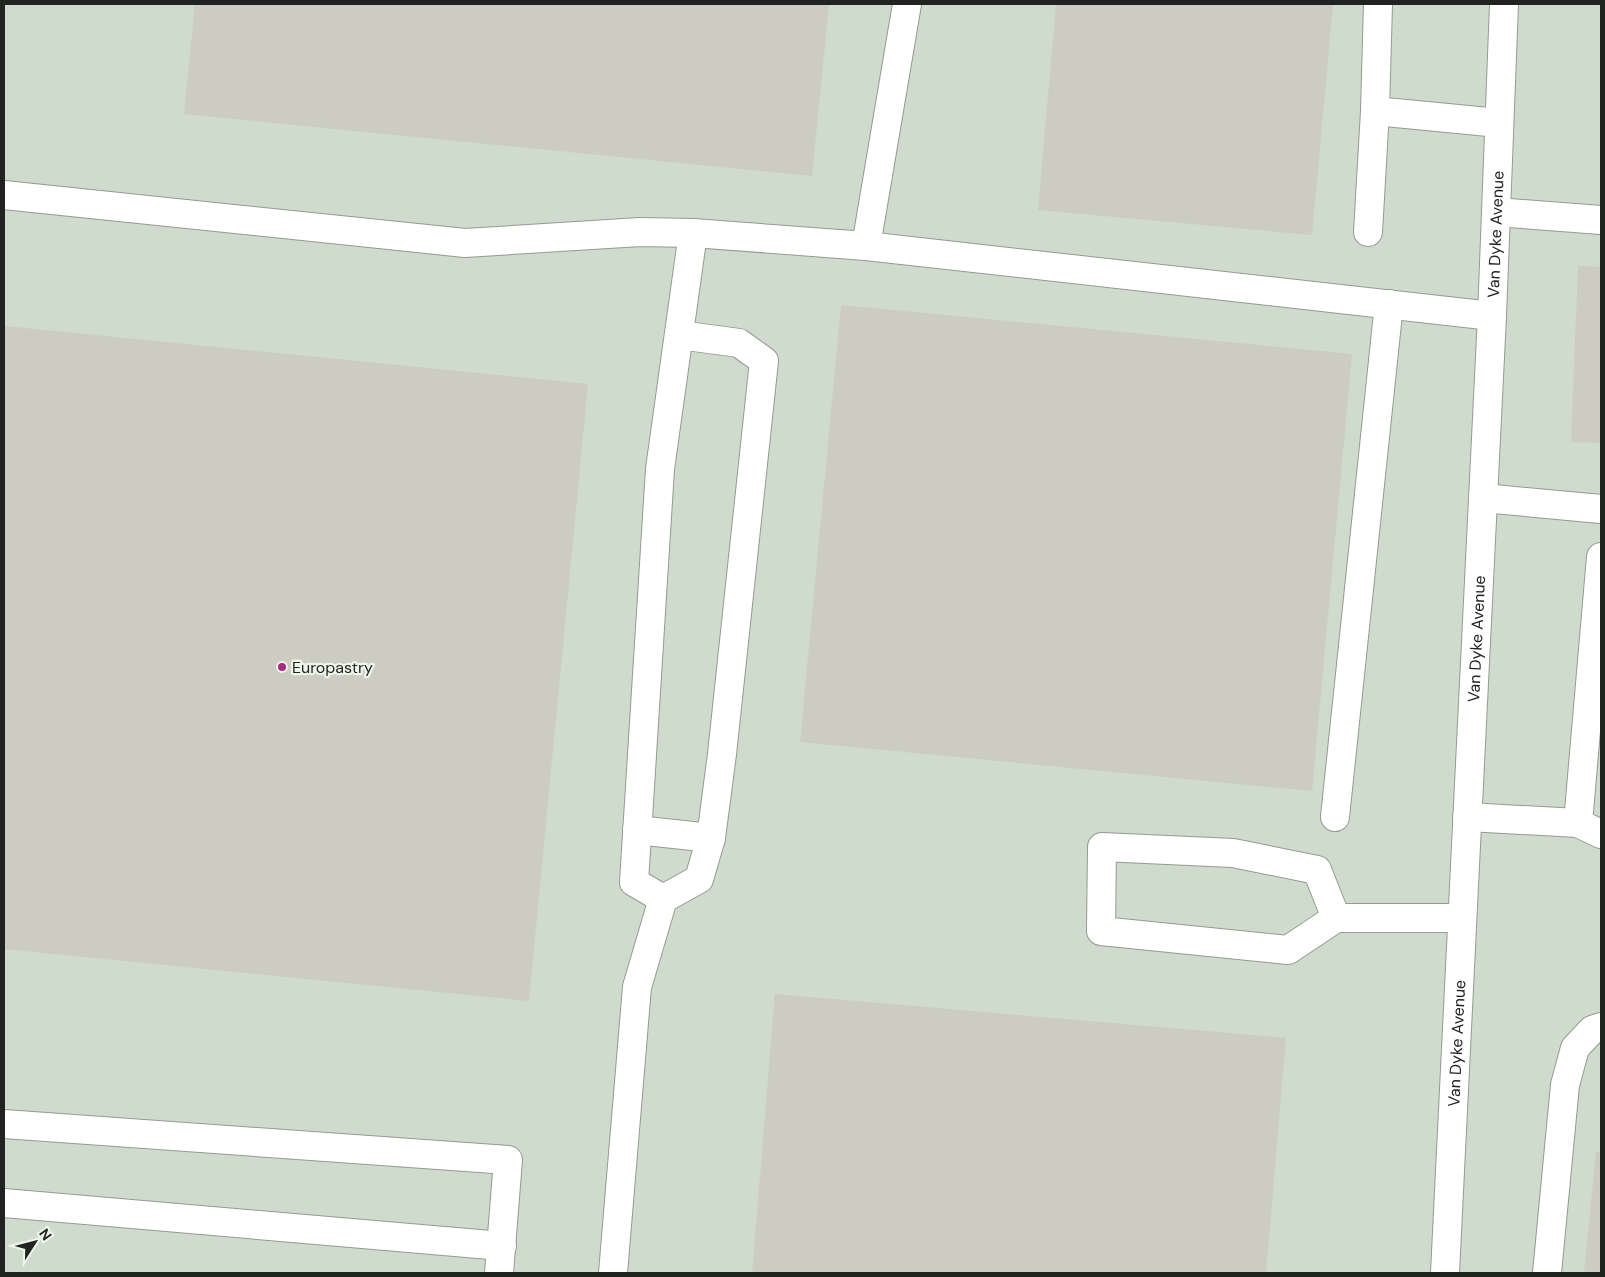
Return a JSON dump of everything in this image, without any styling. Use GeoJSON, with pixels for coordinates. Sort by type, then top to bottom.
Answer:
{"type":"FeatureCollection","features":[{"type":"Feature","properties":{"kind":"street"},"geometry":{"type":"LineString","coordinates":[[866,246],[907,4]]}},
{"type":"Feature","properties":{"kind":"street"},"geometry":{"type":"LineString","coordinates":[[1368,232],[1375,111],[1378,4]]}},
{"type":"Feature","properties":{"kind":"street","name":"Van Dyke Avenue"},"geometry":{"type":"LineString","coordinates":[[1446,1273],[1492,316],[1504,4]]}},
{"type":"Feature","properties":{"kind":"street"},"geometry":{"type":"LineString","coordinates":[[1375,111],[1499,123]]}},
{"type":"Feature","properties":{"kind":"street"},"geometry":{"type":"LineString","coordinates":[[4,195],[465,243],[640,232],[693,233],[866,246],[1492,316]]}},
{"type":"Feature","properties":{"kind":"street"},"geometry":{"type":"LineString","coordinates":[[1496,212],[1601,220]]}},
{"type":"Feature","properties":{"kind":"street"},"geometry":{"type":"LineString","coordinates":[[664,899],[634,882],[660,469],[693,233]]}},
{"type":"Feature","properties":{"kind":"street"},"geometry":{"type":"LineString","coordinates":[[1335,818],[1389,304]]}},
{"type":"Feature","properties":{"kind":"street"},"geometry":{"type":"LineString","coordinates":[[613,1273],[637,987],[664,899],[698,879],[707,851],[722,754],[764,361],[739,344],[679,335]]}},
{"type":"Feature","properties":{"kind":"street"},"geometry":{"type":"LineString","coordinates":[[1483,498],[1601,509]]}},
{"type":"Feature","properties":{"kind":"street"},"geometry":{"type":"LineString","coordinates":[[1467,817],[1590,828],[1601,556]]}},
{"type":"Feature","properties":{"kind":"street"},"geometry":{"type":"LineString","coordinates":[[636,842],[707,851]]}},
{"type":"Feature","properties":{"kind":"street"},"geometry":{"type":"LineString","coordinates":[[1336,918],[1317,870],[1233,853],[1102,846],[1101,931],[1288,950],[1336,918],[1462,918]]}},
{"type":"Feature","properties":{"kind":"street"},"geometry":{"type":"LineString","coordinates":[[1547,1273],[1565,1085],[1575,1048],[1592,1030],[1601,1026]]}},
{"type":"Feature","properties":{"kind":"street"},"geometry":{"type":"LineString","coordinates":[[4,1124],[508,1160],[499,1273]]}},
{"type":"Feature","properties":{"kind":"street"},"geometry":{"type":"LineString","coordinates":[[4,1203],[502,1246]]}},
{"type":"Feature","properties":{"kind":"shaded area"},"geometry":{"type":"Polygon","coordinates":[[[4,4],[1601,4],[1601,1273],[4,1273],[4,4]]]}},
{"type":"Feature","properties":{"kind":"building"},"geometry":{"type":"Polygon","coordinates":[[[195,4],[829,4],[812,176],[184,114],[195,4]]]}},
{"type":"Feature","properties":{"kind":"building"},"geometry":{"type":"Polygon","coordinates":[[[1056,4],[1333,4],[1312,235],[1038,210],[1056,4]]]}},
{"type":"Feature","properties":{"kind":"building"},"geometry":{"type":"Polygon","coordinates":[[[1578,266],[1601,267],[1601,443],[1571,442],[1578,266]]]}},
{"type":"Feature","properties":{"kind":"building"},"geometry":{"type":"Polygon","coordinates":[[[841,305],[1352,354],[1312,791],[800,742],[841,305]]]}},
{"type":"Feature","properties":{"kind":"building","name":"Europastry"},"geometry":{"type":"Polygon","coordinates":[[[4,326],[588,384],[529,1001],[4,949],[4,326]]]}},
{"type":"Feature","properties":{"kind":"building"},"geometry":{"type":"Polygon","coordinates":[[[775,994],[1286,1038],[1266,1273],[752,1273],[775,994]]]}},
{"type":"Feature","properties":{"kind":"building"},"geometry":{"type":"Polygon","coordinates":[[[1596,1152],[1601,1152],[1601,1273],[1584,1273],[1596,1152]]]}},
{"type":"Feature","properties":{"kind":"place","name":"Europastry"},"geometry":{"type":"Point","coordinates":[282,667]}}]}
